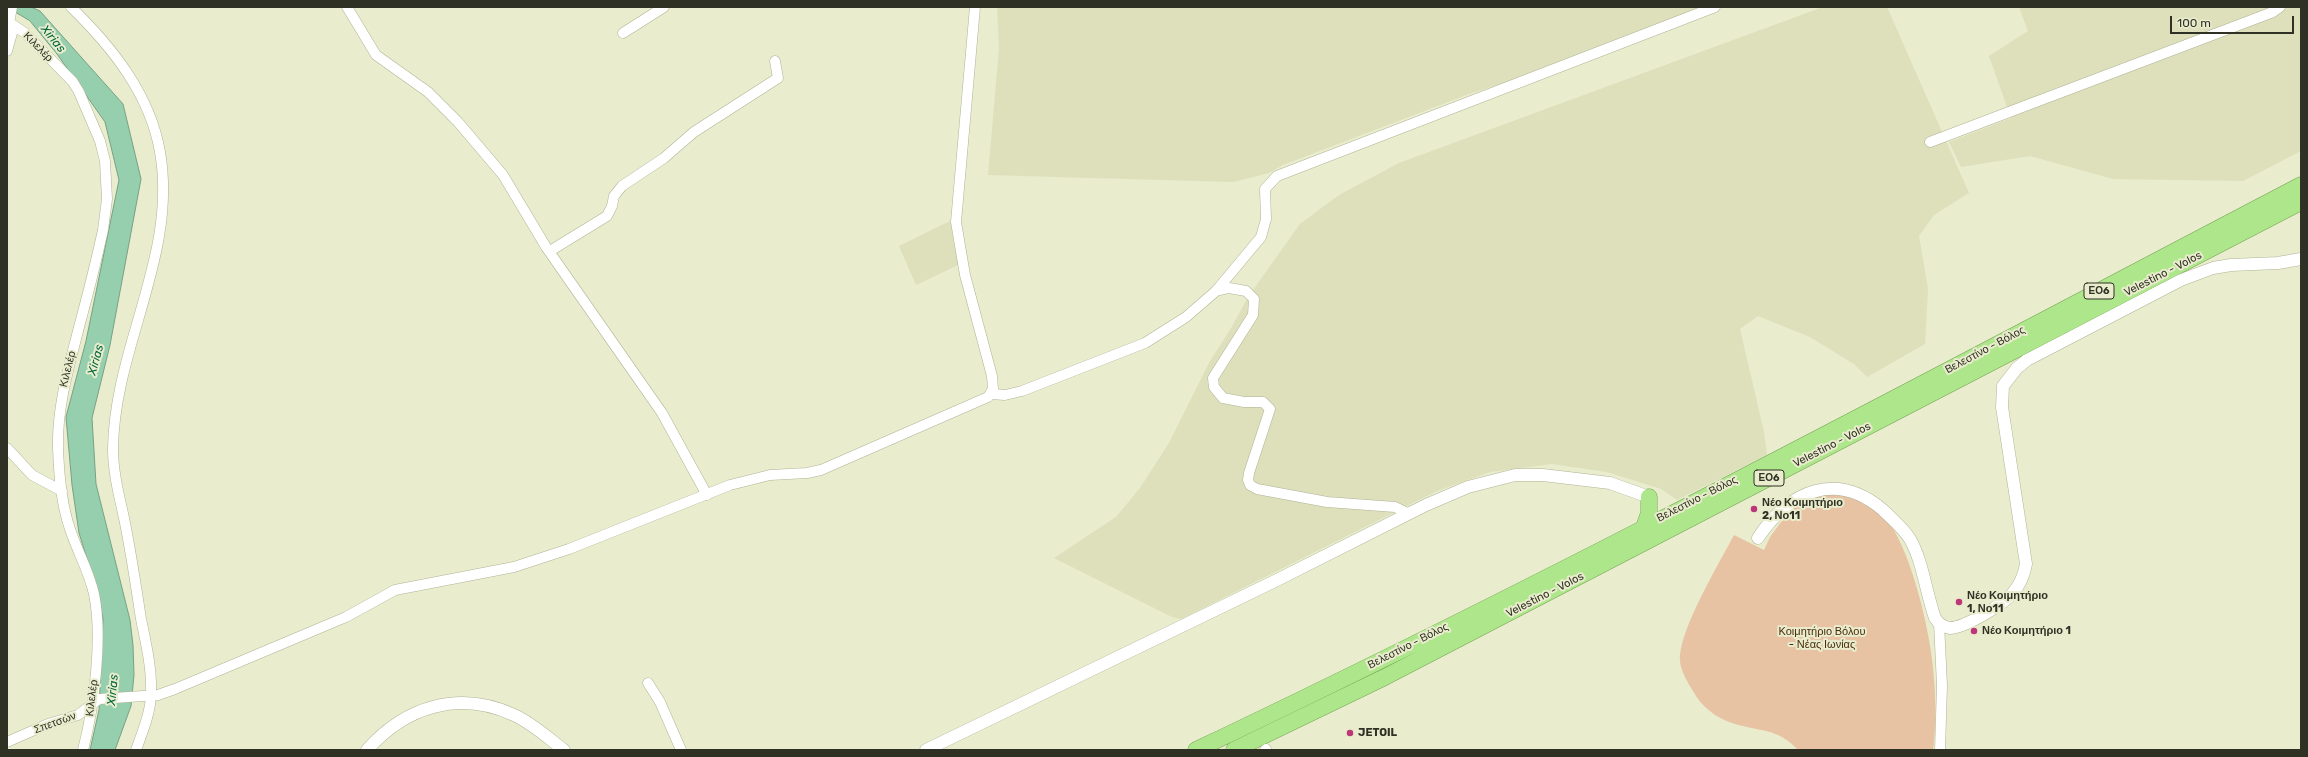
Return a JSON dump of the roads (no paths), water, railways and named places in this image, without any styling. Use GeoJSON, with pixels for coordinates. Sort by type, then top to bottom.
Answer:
{"type":"FeatureCollection","features":[{"type":"Feature","properties":{"kind":"highway","name":"Βελεστίνο - Βόλος"},"geometry":{"type":"LineString","coordinates":[[1196,750],[1291,705],[1644,527],[2301,185]]}},
{"type":"Feature","properties":{"kind":"highway","name":"Velestino - Volos"},"geometry":{"type":"LineString","coordinates":[[1234,750],[1385,677],[2301,202]]}},
{"type":"Feature","properties":{"kind":"highway"},"geometry":{"type":"LineString","coordinates":[[1649,497],[1673,512]]}},
{"type":"Feature","properties":{"kind":"highway"},"geometry":{"type":"LineString","coordinates":[[1644,527],[1649,514],[1649,497]]}},
{"type":"Feature","properties":{"kind":"street"},"geometry":{"type":"LineString","coordinates":[[7,52],[12,7]]}},
{"type":"Feature","properties":{"kind":"street"},"geometry":{"type":"LineString","coordinates":[[71,7],[117,59],[141,94],[155,128],[162,164],[162,222],[156,256],[118,400],[113,447],[114,472],[136,581],[150,675],[136,750]]}},
{"type":"Feature","properties":{"kind":"street"},"geometry":{"type":"LineString","coordinates":[[347,7],[378,58],[423,87],[458,122],[494,163],[550,251],[662,413],[707,495]]}},
{"type":"Feature","properties":{"kind":"street"},"geometry":{"type":"LineString","coordinates":[[623,33],[664,7]]}},
{"type":"Feature","properties":{"kind":"street"},"geometry":{"type":"LineString","coordinates":[[975,7],[956,222],[965,275],[992,376],[993,389],[991,394]]}},
{"type":"Feature","properties":{"kind":"street"},"geometry":{"type":"LineString","coordinates":[[96,701],[147,696],[171,690],[346,617],[395,590],[514,567],[569,550],[730,485],[759,477],[821,470],[928,422],[977,403],[991,394],[1005,395],[1022,391],[1144,343],[1186,317],[1216,291],[1261,237],[1266,219],[1266,189],[1270,182],[1277,176],[1715,7]]}},
{"type":"Feature","properties":{"kind":"street"},"geometry":{"type":"LineString","coordinates":[[1930,142],[2266,15],[2280,7]]}},
{"type":"Feature","properties":{"kind":"street","name":"Κιλελέρ"},"geometry":{"type":"LineString","coordinates":[[10,23],[25,33],[58,67],[79,92],[100,140],[107,176],[107,203],[104,224],[60,404],[58,432],[62,491],[69,528],[94,595],[96,637],[96,701],[83,750]]}},
{"type":"Feature","properties":{"kind":"street"},"geometry":{"type":"LineString","coordinates":[[550,251],[607,216],[612,206],[614,196],[622,186],[664,158],[694,132],[778,78],[775,60]]}},
{"type":"Feature","properties":{"kind":"street"},"geometry":{"type":"LineString","coordinates":[[1758,538],[1774,516],[1808,492],[1821,488],[1835,489],[1864,498],[1892,518],[1909,538],[1935,618],[1939,623],[1948,628],[1955,627],[1993,609],[2012,595],[2025,574],[2025,551],[2002,407],[2003,386],[2017,368],[2052,346],[2195,274],[2231,265],[2278,263],[2301,259]]}},
{"type":"Feature","properties":{"kind":"street"},"geometry":{"type":"LineString","coordinates":[[1216,291],[1229,288],[1246,291],[1254,299],[1255,304],[1253,314],[1213,378],[1214,387],[1222,398],[1244,402],[1262,402],[1270,410],[1249,473],[1248,480],[1250,485],[1257,489],[1327,502],[1395,507],[1408,514]]}},
{"type":"Feature","properties":{"kind":"street"},"geometry":{"type":"LineString","coordinates":[[7,448],[32,475],[62,491]]}},
{"type":"Feature","properties":{"kind":"street"},"geometry":{"type":"LineString","coordinates":[[926,750],[1275,581],[1408,514],[1468,488],[1516,476],[1543,475],[1588,479],[1610,483],[1649,497]]}},
{"type":"Feature","properties":{"kind":"street"},"geometry":{"type":"LineString","coordinates":[[1939,623],[1942,685],[1940,750]]}},
{"type":"Feature","properties":{"kind":"street"},"geometry":{"type":"LineString","coordinates":[[648,683],[660,702],[681,750]]}},
{"type":"Feature","properties":{"kind":"street","name":"Σπετσών"},"geometry":{"type":"LineString","coordinates":[[7,742],[48,724],[78,715],[96,701]]}},
{"type":"Feature","properties":{"kind":"street"},"geometry":{"type":"LineString","coordinates":[[367,750],[384,734],[409,715],[435,706],[466,703],[486,705],[515,715],[564,750]]}},
{"type":"Feature","properties":{"kind":"water","name":"Xirias"},"geometry":{"type":"Polygon","coordinates":[[[7,7],[31,7],[40,11],[123,104],[141,179],[110,345],[92,418],[96,484],[130,620],[133,645],[134,675],[131,706],[115,750],[90,750],[99,710],[103,619],[99,597],[79,533],[72,485],[66,417],[86,341],[119,180],[105,122],[57,54],[30,21],[7,7]]]}},
{"type":"Feature","properties":{"kind":"place","name":"Νέο Κοιμητήριο 2, Νο11"},"geometry":{"type":"Point","coordinates":[1754,509]}},
{"type":"Feature","properties":{"kind":"place","name":"Νέο Κοιμητήριο 1, Νο11"},"geometry":{"type":"Point","coordinates":[1959,602]}},
{"type":"Feature","properties":{"kind":"place","name":"Νέο Κοιμητήριο 1"},"geometry":{"type":"Point","coordinates":[1974,631]}},
{"type":"Feature","properties":{"kind":"place","name":"JETOIL"},"geometry":{"type":"Point","coordinates":[1350,733]}},
{"type":"Feature","properties":{"kind":"park label","name":"Κοιμητήριο Βόλου - Νέας Ιωνίας"},"geometry":{"type":"Point","coordinates":[1822,638]}}]}
